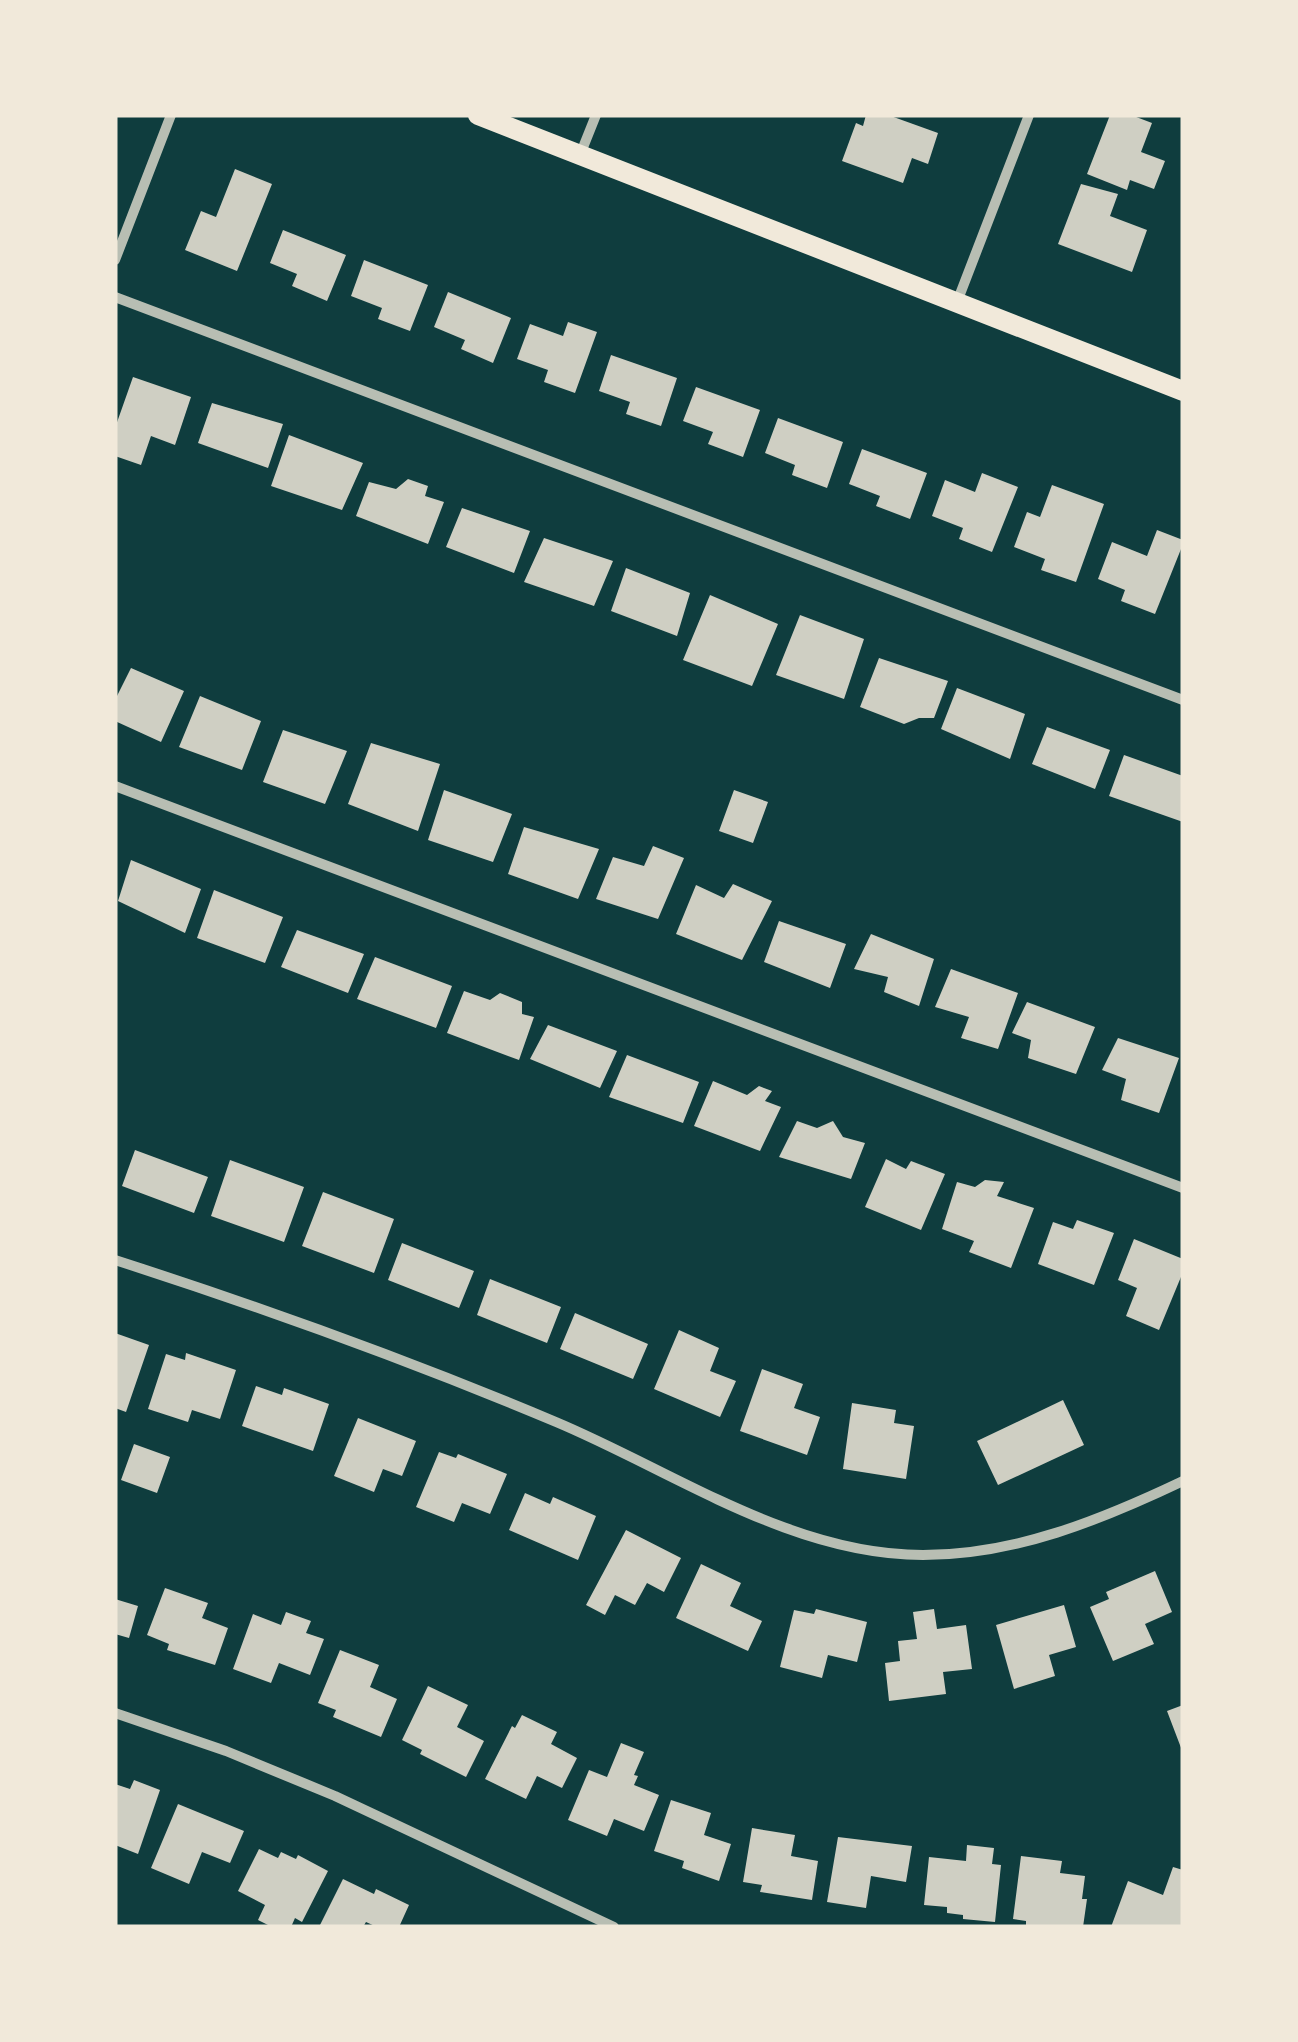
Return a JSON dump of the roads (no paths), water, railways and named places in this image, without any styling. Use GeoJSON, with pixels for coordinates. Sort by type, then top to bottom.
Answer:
{"type":"FeatureCollection","features":[{"type":"Feature","properties":{"kind":"main road"},"geometry":{"type":"LineString","coordinates":[[478,115],[1183,392]]}},
{"type":"Feature","properties":{"kind":"street"},"geometry":{"type":"LineString","coordinates":[[115,260],[171,115]]}},
{"type":"Feature","properties":{"kind":"street"},"geometry":{"type":"LineString","coordinates":[[580,155],[596,115]]}},
{"type":"Feature","properties":{"kind":"street"},"geometry":{"type":"LineString","coordinates":[[956,302],[1030,115]]}},
{"type":"Feature","properties":{"kind":"street"},"geometry":{"type":"LineString","coordinates":[[115,296],[1183,700]]}},
{"type":"Feature","properties":{"kind":"street"},"geometry":{"type":"LineString","coordinates":[[115,786],[1183,1188]]}},
{"type":"Feature","properties":{"kind":"street"},"geometry":{"type":"LineString","coordinates":[[115,1260],[266,1309],[440,1374],[562,1424],[757,1516],[866,1548],[921,1555],[985,1551],[1040,1538],[1135,1504],[1183,1481]]}},
{"type":"Feature","properties":{"kind":"street"},"geometry":{"type":"LineString","coordinates":[[115,1713],[226,1751],[335,1796],[614,1927]]}}]}
